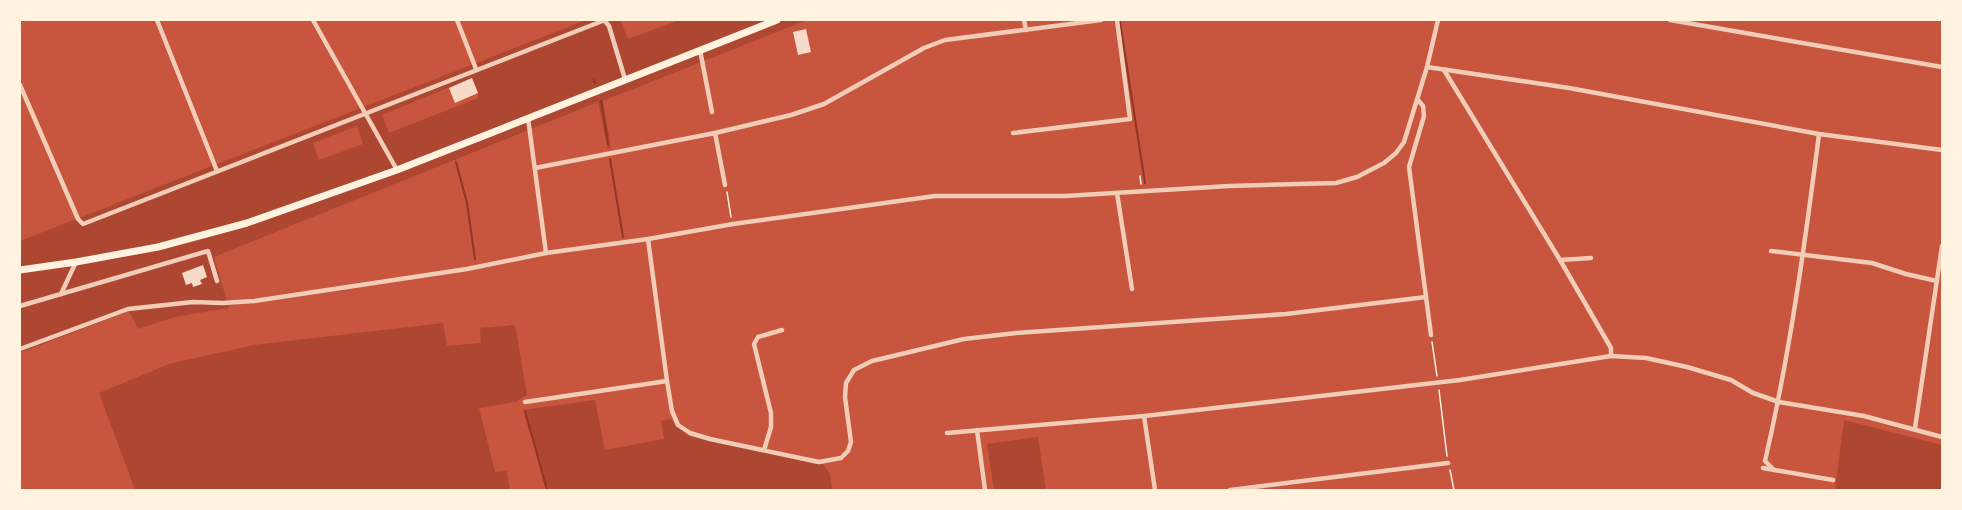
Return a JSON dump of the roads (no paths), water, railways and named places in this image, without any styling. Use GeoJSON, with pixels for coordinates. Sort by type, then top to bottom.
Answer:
{"type":"FeatureCollection","features":[{"type":"Feature","properties":{"kind":"main road"},"geometry":{"type":"LineString","coordinates":[[20,270],[158,247],[247,223],[397,170],[777,20]]}},
{"type":"Feature","properties":{"kind":"street"},"geometry":{"type":"LineString","coordinates":[[157,20],[217,171]]}},
{"type":"Feature","properties":{"kind":"street"},"geometry":{"type":"LineString","coordinates":[[313,20],[397,170]]}},
{"type":"Feature","properties":{"kind":"street"},"geometry":{"type":"LineString","coordinates":[[457,20],[476,69]]}},
{"type":"Feature","properties":{"kind":"street"},"geometry":{"type":"LineString","coordinates":[[20,85],[81,223],[605,20],[609,26],[625,79]]}},
{"type":"Feature","properties":{"kind":"street"},"geometry":{"type":"LineString","coordinates":[[1024,20],[1026,30]]}},
{"type":"Feature","properties":{"kind":"street"},"geometry":{"type":"LineString","coordinates":[[535,168],[716,133],[791,115],[824,104],[937,42],[1101,20]]}},
{"type":"Feature","properties":{"kind":"street"},"geometry":{"type":"LineString","coordinates":[[1014,133],[1130,119],[1117,20]]}},
{"type":"Feature","properties":{"kind":"street"},"geometry":{"type":"LineString","coordinates":[[20,349],[128,309],[193,302],[254,301],[467,269],[546,253],[733,224],[934,196],[1065,196],[1229,186],[1328,184],[1352,179],[1384,163],[1396,153],[1407,135],[1438,20]]}},
{"type":"Feature","properties":{"kind":"street"},"geometry":{"type":"LineString","coordinates":[[1670,20],[1942,67]]}},
{"type":"Feature","properties":{"kind":"street"},"geometry":{"type":"LineString","coordinates":[[700,50],[712,112]]}},
{"type":"Feature","properties":{"kind":"street"},"geometry":{"type":"LineString","coordinates":[[1427,67],[1569,88],[1819,134],[1942,150]]}},
{"type":"Feature","properties":{"kind":"street"},"geometry":{"type":"LineString","coordinates":[[1444,70],[1560,260],[1611,348],[1611,356]]}},
{"type":"Feature","properties":{"kind":"street"},"geometry":{"type":"LineString","coordinates":[[1418,100],[1423,106],[1424,116],[1409,167],[1431,335]]}},
{"type":"Feature","properties":{"kind":"street"},"geometry":{"type":"LineString","coordinates":[[528,118],[546,253]]}},
{"type":"Feature","properties":{"kind":"street"},"geometry":{"type":"LineString","coordinates":[[716,133],[725,185]]}},
{"type":"Feature","properties":{"kind":"street"},"geometry":{"type":"LineString","coordinates":[[1774,470],[1765,461],[1779,402],[1803,254],[1819,134]]}},
{"type":"Feature","properties":{"kind":"street"},"geometry":{"type":"LineString","coordinates":[[1117,193],[1132,289]]}},
{"type":"Feature","properties":{"kind":"street"},"geometry":{"type":"LineString","coordinates":[[648,239],[674,418],[682,428],[710,439],[819,462],[844,457],[849,451],[851,442],[845,391],[848,376],[865,363],[964,339],[1016,333],[1286,314],[1426,297]]}},
{"type":"Feature","properties":{"kind":"street"},"geometry":{"type":"LineString","coordinates":[[1915,428],[1942,246]]}},
{"type":"Feature","properties":{"kind":"street"},"geometry":{"type":"LineString","coordinates":[[20,306],[208,251],[217,281]]}},
{"type":"Feature","properties":{"kind":"street"},"geometry":{"type":"LineString","coordinates":[[1771,251],[1872,263],[1937,281]]}},
{"type":"Feature","properties":{"kind":"street"},"geometry":{"type":"LineString","coordinates":[[1560,260],[1591,258]]}},
{"type":"Feature","properties":{"kind":"street"},"geometry":{"type":"LineString","coordinates":[[61,294],[76,262]]}},
{"type":"Feature","properties":{"kind":"street"},"geometry":{"type":"LineString","coordinates":[[764,450],[771,427],[771,413],[754,344],[758,337],[782,330]]}},
{"type":"Feature","properties":{"kind":"street"},"geometry":{"type":"LineString","coordinates":[[947,433],[1144,416],[1438,382],[1611,356],[1646,358],[1716,374],[1753,393],[1779,402],[1864,416],[1942,437]]}},
{"type":"Feature","properties":{"kind":"street"},"geometry":{"type":"LineString","coordinates":[[525,402],[667,381]]}},
{"type":"Feature","properties":{"kind":"street"},"geometry":{"type":"LineString","coordinates":[[1144,416],[1155,490]]}},
{"type":"Feature","properties":{"kind":"street"},"geometry":{"type":"LineString","coordinates":[[977,430],[985,490]]}},
{"type":"Feature","properties":{"kind":"street"},"geometry":{"type":"LineString","coordinates":[[1230,490],[1448,464]]}},
{"type":"Feature","properties":{"kind":"street"},"geometry":{"type":"LineString","coordinates":[[1763,468],[1833,480]]}},
{"type":"Feature","properties":{"kind":"waterway"},"geometry":{"type":"LineString","coordinates":[[1120,22],[1145,183]]}},
{"type":"Feature","properties":{"kind":"waterway"},"geometry":{"type":"LineString","coordinates":[[601,101],[608,144]]}},
{"type":"Feature","properties":{"kind":"waterway"},"geometry":{"type":"LineString","coordinates":[[610,159],[623,237]]}},
{"type":"Feature","properties":{"kind":"waterway"},"geometry":{"type":"LineString","coordinates":[[456,162],[467,203],[475,259]]}},
{"type":"Feature","properties":{"kind":"waterway"},"geometry":{"type":"LineString","coordinates":[[525,411],[547,490]]}}]}
